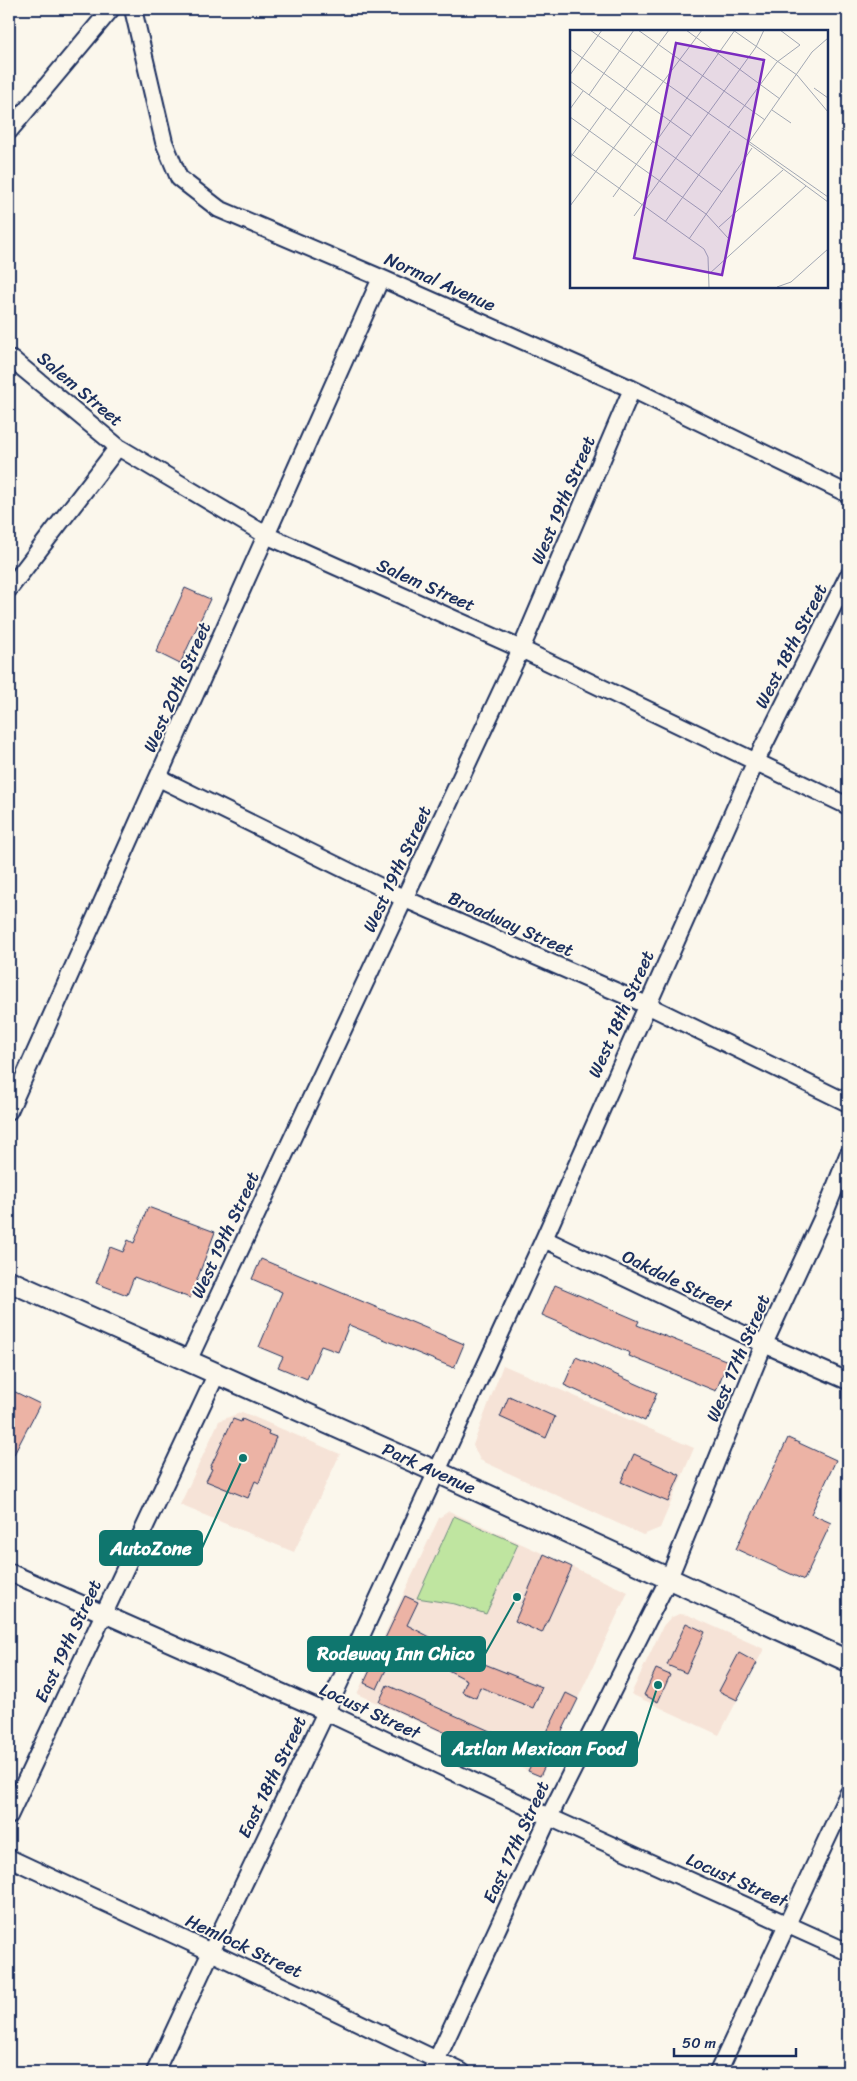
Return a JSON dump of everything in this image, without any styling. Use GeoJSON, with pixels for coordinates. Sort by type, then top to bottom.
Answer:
{"type":"FeatureCollection","features":[{"type":"Feature","properties":{"kind":"main road","name":"Park Avenue"},"geometry":{"type":"LineString","coordinates":[[9,1282],[437,1472],[848,1661]]}},
{"type":"Feature","properties":{"kind":"street"},"geometry":{"type":"LineString","coordinates":[[9,132],[111,9]]}},
{"type":"Feature","properties":{"kind":"street","name":"Normal Avenue"},"geometry":{"type":"LineString","coordinates":[[133,9],[164,142],[179,178],[219,209],[381,278],[632,390],[848,494]]}},
{"type":"Feature","properties":{"kind":"street","name":"West 20th Street"},"geometry":{"type":"LineString","coordinates":[[9,1111],[381,278]]}},
{"type":"Feature","properties":{"kind":"street","name":"Salem Street"},"geometry":{"type":"LineString","coordinates":[[13,360],[118,447],[266,535],[521,649],[848,806]]}},
{"type":"Feature","properties":{"kind":"street","name":"West 19th Street"},"geometry":{"type":"LineString","coordinates":[[188,1361],[521,649],[632,390]]}},
{"type":"Feature","properties":{"kind":"street"},"geometry":{"type":"LineString","coordinates":[[9,589],[118,447]]}},
{"type":"Feature","properties":{"kind":"street","name":"West 18th Street"},"geometry":{"type":"LineString","coordinates":[[437,1472],[544,1239],[755,762],[848,576]]}},
{"type":"Feature","properties":{"kind":"street","name":"Broadway Street"},"geometry":{"type":"LineString","coordinates":[[159,778],[405,899],[647,1005],[848,1103]]}},
{"type":"Feature","properties":{"kind":"street","name":"West 17th Street"},"geometry":{"type":"LineString","coordinates":[[669,1578],[764,1344],[823,1217],[848,1155]]}},
{"type":"Feature","properties":{"kind":"street","name":"Oakdale Street"},"geometry":{"type":"LineString","coordinates":[[544,1239],[764,1344],[848,1381]]}},
{"type":"Feature","properties":{"kind":"street","name":"East 19th Street"},"geometry":{"type":"LineString","coordinates":[[9,1816],[216,1374]]}},
{"type":"Feature","properties":{"kind":"street","name":"East 18th Street"},"geometry":{"type":"LineString","coordinates":[[155,2072],[326,1712],[437,1472]]}},
{"type":"Feature","properties":{"kind":"street","name":"Locust Street"},"geometry":{"type":"LineString","coordinates":[[9,1572],[326,1712],[549,1817],[848,1952]]}},
{"type":"Feature","properties":{"kind":"street","name":"East 17th Street"},"geometry":{"type":"LineString","coordinates":[[434,2066],[549,1817],[669,1578]]}},
{"type":"Feature","properties":{"kind":"street"},"geometry":{"type":"LineString","coordinates":[[718,2072],[848,1794]]}},
{"type":"Feature","properties":{"kind":"street","name":"Hemlock Street"},"geometry":{"type":"LineString","coordinates":[[9,1858],[211,1952],[434,2066],[462,2072]]}},
{"type":"Feature","properties":{"kind":"shaded area"},"geometry":{"type":"Polygon","coordinates":[[[503,1365],[694,1448],[660,1528],[643,1535],[480,1460],[473,1445],[503,1365]]]}},
{"type":"Feature","properties":{"kind":"shaded area"},"geometry":{"type":"Polygon","coordinates":[[[242,1412],[340,1454],[294,1552],[180,1505],[219,1421],[242,1412]]]}},
{"type":"Feature","properties":{"kind":"shaded area"},"geometry":{"type":"Polygon","coordinates":[[[449,1511],[628,1592],[541,1777],[357,1694],[439,1518],[449,1511]]]}},
{"type":"Feature","properties":{"kind":"shaded area"},"geometry":{"type":"Polygon","coordinates":[[[679,1614],[688,1615],[764,1649],[719,1735],[631,1694],[663,1626],[670,1618],[679,1614]]]}},
{"type":"Feature","properties":{"kind":"green space"},"geometry":{"type":"Polygon","coordinates":[[[454,1516],[518,1544],[486,1614],[455,1604],[417,1598],[454,1516]]]}},
{"type":"Feature","properties":{"kind":"building"},"geometry":{"type":"Polygon","coordinates":[[[185,588],[210,599],[180,664],[156,652],[185,588]]]}},
{"type":"Feature","properties":{"kind":"building"},"geometry":{"type":"Polygon","coordinates":[[[148,1207],[215,1232],[190,1298],[134,1277],[127,1295],[96,1283],[110,1247],[123,1252],[128,1240],[134,1243],[148,1207]]]}},
{"type":"Feature","properties":{"kind":"building"},"geometry":{"type":"Polygon","coordinates":[[[261,1259],[464,1344],[454,1368],[349,1325],[338,1352],[321,1346],[307,1379],[278,1367],[283,1357],[259,1347],[282,1292],[252,1279],[261,1259]]]}},
{"type":"Feature","properties":{"kind":"building"},"geometry":{"type":"Polygon","coordinates":[[[555,1285],[639,1321],[637,1325],[728,1361],[716,1391],[629,1356],[630,1353],[542,1315],[555,1285]]]}},
{"type":"Feature","properties":{"kind":"building"},"geometry":{"type":"Polygon","coordinates":[[[576,1357],[657,1393],[645,1421],[564,1385],[576,1357]]]}},
{"type":"Feature","properties":{"kind":"building"},"geometry":{"type":"Polygon","coordinates":[[[9,1389],[40,1404],[9,1464],[9,1389]]]}},
{"type":"Feature","properties":{"kind":"building"},"geometry":{"type":"Polygon","coordinates":[[[509,1396],[555,1417],[546,1438],[500,1417],[509,1396]]]}},
{"type":"Feature","properties":{"kind":"building"},"geometry":{"type":"Polygon","coordinates":[[[233,1419],[241,1422],[242,1419],[269,1431],[268,1434],[276,1437],[259,1483],[255,1481],[248,1498],[206,1481],[212,1469],[210,1468],[233,1419]]]}},
{"type":"Feature","properties":{"kind":"building"},"geometry":{"type":"Polygon","coordinates":[[[788,1438],[836,1460],[811,1514],[831,1523],[804,1580],[736,1549],[788,1438]]]}},
{"type":"Feature","properties":{"kind":"building"},"geometry":{"type":"Polygon","coordinates":[[[634,1454],[680,1475],[668,1502],[621,1482],[634,1454]]]}},
{"type":"Feature","properties":{"kind":"building"},"geometry":{"type":"Polygon","coordinates":[[[544,1554],[572,1567],[542,1633],[515,1621],[544,1554]]]}},
{"type":"Feature","properties":{"kind":"building"},"geometry":{"type":"Polygon","coordinates":[[[405,1596],[418,1602],[407,1625],[472,1659],[542,1687],[533,1708],[480,1687],[476,1698],[462,1692],[467,1680],[398,1644],[377,1689],[364,1683],[405,1596]]]}},
{"type":"Feature","properties":{"kind":"building"},"geometry":{"type":"Polygon","coordinates":[[[686,1623],[705,1632],[686,1673],[667,1665],[686,1623]]]}},
{"type":"Feature","properties":{"kind":"building"},"geometry":{"type":"Polygon","coordinates":[[[739,1653],[757,1663],[737,1700],[719,1691],[739,1653]]]}},
{"type":"Feature","properties":{"kind":"building"},"geometry":{"type":"Polygon","coordinates":[[[656,1669],[670,1675],[658,1702],[644,1695],[656,1669]]]}},
{"type":"Feature","properties":{"kind":"building"},"geometry":{"type":"Polygon","coordinates":[[[387,1685],[519,1744],[511,1763],[379,1702],[387,1685]]]}},
{"type":"Feature","properties":{"kind":"building"},"geometry":{"type":"Polygon","coordinates":[[[566,1693],[578,1699],[540,1776],[528,1771],[566,1693]]]}},
{"type":"Feature","properties":{"kind":"place","name":"AutoZone"},"geometry":{"type":"Point","coordinates":[243,1458]}},
{"type":"Feature","properties":{"kind":"place","name":"Rodeway Inn Chico"},"geometry":{"type":"Point","coordinates":[517,1597]}},
{"type":"Feature","properties":{"kind":"place","name":"Aztlan Mexican Food"},"geometry":{"type":"Point","coordinates":[658,1685]}}]}
